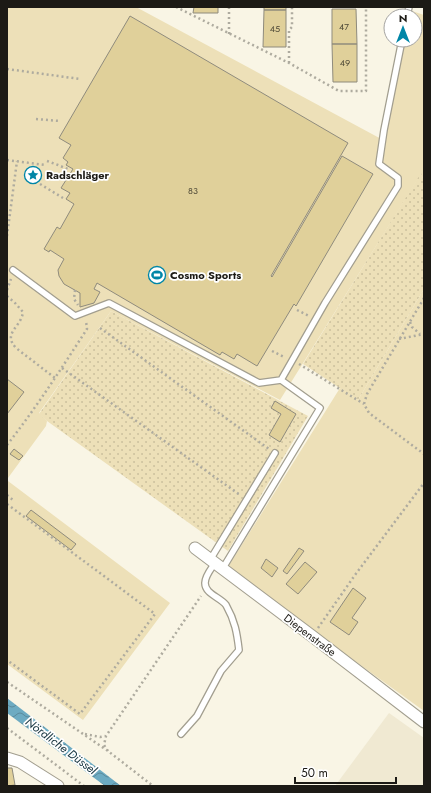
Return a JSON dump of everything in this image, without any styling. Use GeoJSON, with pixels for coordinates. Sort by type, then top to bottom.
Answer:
{"type":"FeatureCollection","features":[{"type":"Feature","properties":{"kind":"street","name":"Diepenstraße"},"geometry":{"type":"LineString","coordinates":[[195,548],[424,722]]}},
{"type":"Feature","properties":{"kind":"street"},"geometry":{"type":"LineString","coordinates":[[7,758],[20,762],[58,786]]}},
{"type":"Feature","properties":{"kind":"lane"},"geometry":{"type":"LineString","coordinates":[[281,380],[325,303],[398,186],[398,178],[379,164],[401,48]]}},
{"type":"Feature","properties":{"kind":"lane"},"geometry":{"type":"LineString","coordinates":[[13,270],[75,316],[109,302],[259,383],[281,380],[320,408],[216,564],[207,575],[205,582],[206,588],[225,604],[236,626],[239,650],[221,671],[197,716],[180,734]]}},
{"type":"Feature","properties":{"kind":"lane"},"geometry":{"type":"LineString","coordinates":[[216,564],[247,500],[275,453]]}},
{"type":"Feature","properties":{"kind":"path"},"geometry":{"type":"LineString","coordinates":[[176,7],[229,35],[289,63],[340,91],[366,91],[366,7]]}},
{"type":"Feature","properties":{"kind":"path"},"geometry":{"type":"LineString","coordinates":[[229,7],[229,35]]}},
{"type":"Feature","properties":{"kind":"path"},"geometry":{"type":"LineString","coordinates":[[289,63],[289,30],[292,27],[292,7]]}},
{"type":"Feature","properties":{"kind":"path"},"geometry":{"type":"LineString","coordinates":[[7,69],[80,79]]}},
{"type":"Feature","properties":{"kind":"path"},"geometry":{"type":"LineString","coordinates":[[36,118],[60,121]]}},
{"type":"Feature","properties":{"kind":"path"},"geometry":{"type":"LineString","coordinates":[[7,160],[45,165]]}},
{"type":"Feature","properties":{"kind":"path"},"geometry":{"type":"LineString","coordinates":[[7,236],[17,161]]}},
{"type":"Feature","properties":{"kind":"path"},"geometry":{"type":"LineString","coordinates":[[47,161],[58,164],[70,170]]}},
{"type":"Feature","properties":{"kind":"path"},"geometry":{"type":"LineString","coordinates":[[40,184],[64,198]]}},
{"type":"Feature","properties":{"kind":"path"},"geometry":{"type":"LineString","coordinates":[[7,445],[25,422],[87,329],[86,321],[74,299],[75,290]]}},
{"type":"Feature","properties":{"kind":"path"},"geometry":{"type":"LineString","coordinates":[[7,296],[23,312],[21,319],[11,334],[11,343],[55,378]]}},
{"type":"Feature","properties":{"kind":"path"},"geometry":{"type":"LineString","coordinates":[[364,404],[366,394],[424,298]]}},
{"type":"Feature","properties":{"kind":"path"},"geometry":{"type":"LineString","coordinates":[[410,322],[412,327],[422,334]]}},
{"type":"Feature","properties":{"kind":"path"},"geometry":{"type":"LineString","coordinates":[[100,328],[275,453]]}},
{"type":"Feature","properties":{"kind":"path"},"geometry":{"type":"LineString","coordinates":[[399,339],[422,334]]}},
{"type":"Feature","properties":{"kind":"path"},"geometry":{"type":"LineString","coordinates":[[272,352],[293,360],[364,404],[369,413],[424,454]]}},
{"type":"Feature","properties":{"kind":"path"},"geometry":{"type":"LineString","coordinates":[[62,368],[247,500]]}},
{"type":"Feature","properties":{"kind":"path"},"geometry":{"type":"LineString","coordinates":[[312,636],[355,575],[424,483]]}},
{"type":"Feature","properties":{"kind":"path"},"geometry":{"type":"LineString","coordinates":[[7,495],[13,500]]}},
{"type":"Feature","properties":{"kind":"path"},"geometry":{"type":"LineString","coordinates":[[7,504],[155,614],[80,714],[7,660]]}},
{"type":"Feature","properties":{"kind":"path"},"geometry":{"type":"LineString","coordinates":[[108,751],[104,745],[106,736],[206,588]]}},
{"type":"Feature","properties":{"kind":"path"},"geometry":{"type":"LineString","coordinates":[[7,682],[108,751],[153,786]]}},
{"type":"Feature","properties":{"kind":"path"},"geometry":{"type":"LineString","coordinates":[[7,728],[79,784],[84,786]]}},
{"type":"Feature","properties":{"kind":"path"},"geometry":{"type":"LineString","coordinates":[[82,733],[100,737],[106,736]]}},
{"type":"Feature","properties":{"kind":"shaded area"},"geometry":{"type":"Polygon","coordinates":[[[7,7],[136,7],[385,141],[402,48],[423,48],[424,15],[424,181],[421,174],[280,400],[111,311],[39,413],[47,421],[46,426],[8,478],[8,481],[170,603],[83,720],[7,664],[7,7]]]}},
{"type":"Feature","properties":{"kind":"shaded area"},"geometry":{"type":"Polygon","coordinates":[[[421,173],[424,181],[424,289],[358,400],[303,364],[421,173]]]}},
{"type":"Feature","properties":{"kind":"shaded area"},"geometry":{"type":"Polygon","coordinates":[[[424,289],[424,711],[228,567],[340,388],[358,400],[424,289]]]}},
{"type":"Feature","properties":{"kind":"shaded area"},"geometry":{"type":"Polygon","coordinates":[[[111,311],[308,416],[228,551],[39,414],[111,311]]]}},
{"type":"Feature","properties":{"kind":"shaded area"},"geometry":{"type":"Polygon","coordinates":[[[389,713],[424,738],[424,786],[335,786],[389,713]]]}},
{"type":"Feature","properties":{"kind":"water","name":"Nördliche Düssel"},"geometry":{"type":"Polygon","coordinates":[[[7,698],[121,786],[105,786],[7,713],[7,698]]]}},
{"type":"Feature","properties":{"kind":"building"},"geometry":{"type":"Polygon","coordinates":[[[194,7],[218,7],[218,13],[193,13],[194,7]]]}},
{"type":"Feature","properties":{"kind":"building"},"geometry":{"type":"Polygon","coordinates":[[[264,7],[286,7],[286,10],[264,10],[264,7]]]}},
{"type":"Feature","properties":{"kind":"building"},"geometry":{"type":"Polygon","coordinates":[[[332,9],[356,9],[357,44],[332,44],[332,9]]]}},
{"type":"Feature","properties":{"kind":"building"},"geometry":{"type":"Polygon","coordinates":[[[264,10],[286,10],[286,47],[263,47],[264,10]]]}},
{"type":"Feature","properties":{"kind":"building"},"geometry":{"type":"Polygon","coordinates":[[[130,16],[348,143],[271,276],[272,277],[342,156],[373,174],[296,306],[294,304],[257,366],[237,354],[234,359],[222,352],[220,355],[97,283],[94,289],[100,292],[94,303],[80,307],[80,293],[64,284],[59,276],[58,270],[64,259],[50,250],[49,252],[44,249],[57,227],[60,229],[74,204],[66,199],[70,193],[61,188],[73,169],[66,165],[68,162],[63,158],[71,145],[59,138],[130,16]]]}},
{"type":"Feature","properties":{"kind":"building"},"geometry":{"type":"Polygon","coordinates":[[[332,44],[357,44],[357,82],[333,82],[332,44]]]}},
{"type":"Feature","properties":{"kind":"building"},"geometry":{"type":"Polygon","coordinates":[[[7,379],[24,392],[7,414],[7,379]]]}},
{"type":"Feature","properties":{"kind":"building"},"geometry":{"type":"Polygon","coordinates":[[[275,401],[296,414],[280,442],[269,435],[281,414],[271,408],[275,401]]]}},
{"type":"Feature","properties":{"kind":"building"},"geometry":{"type":"Polygon","coordinates":[[[14,449],[23,456],[19,460],[10,454],[14,449]]]}},
{"type":"Feature","properties":{"kind":"building"},"geometry":{"type":"Polygon","coordinates":[[[31,510],[76,544],[71,550],[26,516],[31,510]]]}},
{"type":"Feature","properties":{"kind":"building"},"geometry":{"type":"Polygon","coordinates":[[[299,548],[304,551],[287,574],[283,571],[299,548]]]}},
{"type":"Feature","properties":{"kind":"building"},"geometry":{"type":"Polygon","coordinates":[[[266,559],[278,568],[272,577],[261,568],[266,559]]]}},
{"type":"Feature","properties":{"kind":"building"},"geometry":{"type":"Polygon","coordinates":[[[305,562],[317,572],[298,594],[286,584],[305,562]]]}},
{"type":"Feature","properties":{"kind":"building"},"geometry":{"type":"Polygon","coordinates":[[[353,588],[366,598],[352,618],[358,622],[349,635],[330,622],[353,588]]]}},
{"type":"Feature","properties":{"kind":"building"},"geometry":{"type":"Polygon","coordinates":[[[7,768],[12,768],[15,785],[7,786],[7,768]]]}},
{"type":"Feature","properties":{"kind":"place","name":"Radschläger"},"geometry":{"type":"Point","coordinates":[33,175]}},
{"type":"Feature","properties":{"kind":"place","name":"Cosmo Sports"},"geometry":{"type":"Point","coordinates":[157,275]}}]}
